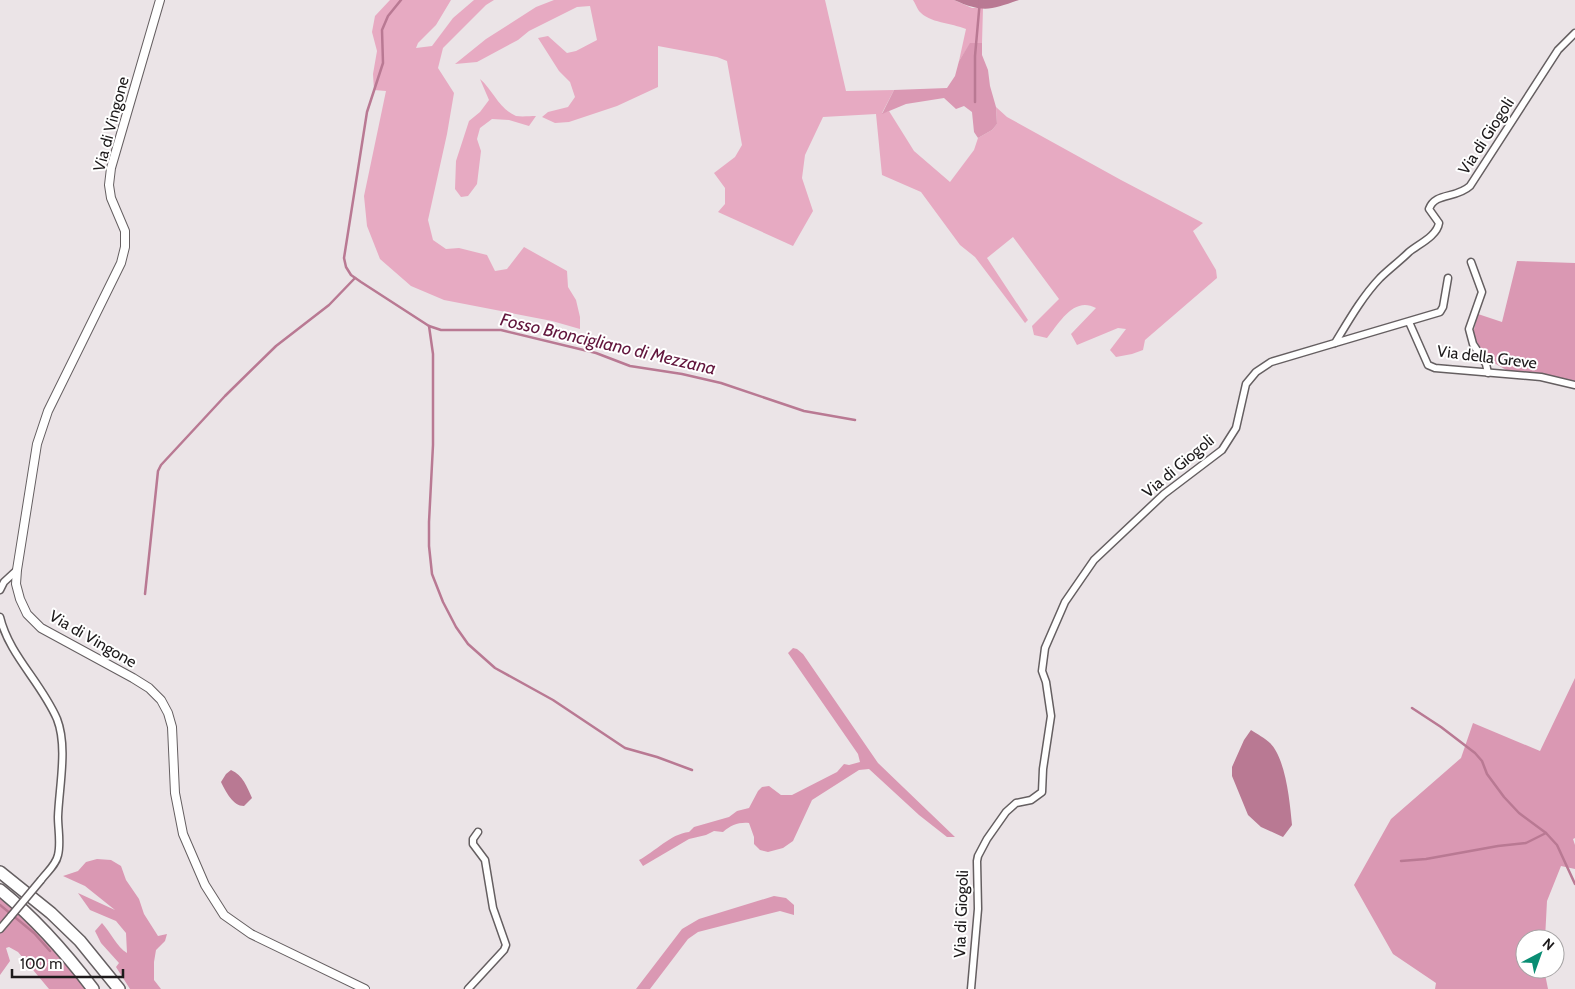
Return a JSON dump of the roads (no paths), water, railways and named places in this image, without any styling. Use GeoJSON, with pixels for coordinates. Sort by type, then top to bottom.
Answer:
{"type":"FeatureCollection","features":[{"type":"Feature","properties":{"kind":"highway"},"geometry":{"type":"LineString","coordinates":[[0,872],[51,913],[80,942],[119,989]]}},
{"type":"Feature","properties":{"kind":"highway"},"geometry":{"type":"LineString","coordinates":[[0,890],[38,924],[66,954],[93,989]]}},
{"type":"Feature","properties":{"kind":"street","name":"Via di Vingone"},"geometry":{"type":"LineString","coordinates":[[160,0],[111,168],[109,185],[125,231],[125,247],[121,263],[48,411],[37,444],[16,584],[27,614],[41,628],[133,678],[149,688],[161,700],[168,713],[172,727],[174,793],[184,834],[205,885],[224,915],[251,934],[364,989]]}},
{"type":"Feature","properties":{"kind":"street","name":"Via di Giogoli"},"geometry":{"type":"LineString","coordinates":[[971,989],[978,910],[977,861],[987,839],[1006,812],[1016,803],[1031,800],[1042,792],[1043,769],[1051,716],[1046,682],[1042,671],[1045,648],[1065,602],[1094,560],[1164,494],[1222,450],[1236,428],[1246,384],[1256,372],[1271,362],[1335,342],[1357,308],[1380,278],[1438,227],[1439,223],[1429,209],[1431,203],[1438,198],[1462,193],[1470,186],[1558,50],[1575,33]]}},
{"type":"Feature","properties":{"kind":"street"},"geometry":{"type":"LineString","coordinates":[[1471,262],[1482,292],[1469,329],[1473,344],[1486,364],[1488,373]]}},
{"type":"Feature","properties":{"kind":"street"},"geometry":{"type":"LineString","coordinates":[[1335,342],[1440,312],[1443,307],[1448,278]]}},
{"type":"Feature","properties":{"kind":"street","name":"Via della Greve"},"geometry":{"type":"LineString","coordinates":[[1409,322],[1428,365],[1435,368],[1540,377],[1575,384]]}},
{"type":"Feature","properties":{"kind":"street"},"geometry":{"type":"LineString","coordinates":[[0,590],[4,582],[17,570]]}},
{"type":"Feature","properties":{"kind":"street"},"geometry":{"type":"LineString","coordinates":[[0,617],[3,631],[15,653],[42,690],[57,720],[62,746],[58,854],[56,862],[0,928]]}},
{"type":"Feature","properties":{"kind":"street"},"geometry":{"type":"LineString","coordinates":[[468,989],[504,950],[506,945],[494,908],[485,860],[473,844],[473,840],[478,832]]}},
{"type":"Feature","properties":{"kind":"waterway","name":"Fosso Broncigliano di Mezzana"},"geometry":{"type":"LineString","coordinates":[[401,0],[388,16],[382,30],[383,63],[367,112],[344,258],[346,267],[351,275],[429,326],[441,330],[501,330],[596,353],[630,366],[682,374],[721,383],[804,411],[855,420]]}},
{"type":"Feature","properties":{"kind":"waterway"},"geometry":{"type":"LineString","coordinates":[[975,102],[975,56],[980,0]]}},
{"type":"Feature","properties":{"kind":"waterway"},"geometry":{"type":"LineString","coordinates":[[145,594],[158,471],[161,465],[225,396],[276,346],[329,305],[355,278]]}},
{"type":"Feature","properties":{"kind":"waterway"},"geometry":{"type":"LineString","coordinates":[[429,326],[433,354],[433,445],[429,546],[432,574],[443,602],[456,627],[468,644],[495,668],[553,700],[625,748],[692,770]]}},
{"type":"Feature","properties":{"kind":"waterway"},"geometry":{"type":"LineString","coordinates":[[1412,708],[1475,753],[1482,761],[1487,774],[1504,797],[1519,813],[1546,833],[1557,845],[1575,884]]}},
{"type":"Feature","properties":{"kind":"waterway"},"geometry":{"type":"LineString","coordinates":[[1401,861],[1426,859],[1526,843],[1546,833]]}},
{"type":"Feature","properties":{"kind":"waterway"},"geometry":{"type":"LineString","coordinates":[[0,905],[34,933],[50,951]]}}]}
